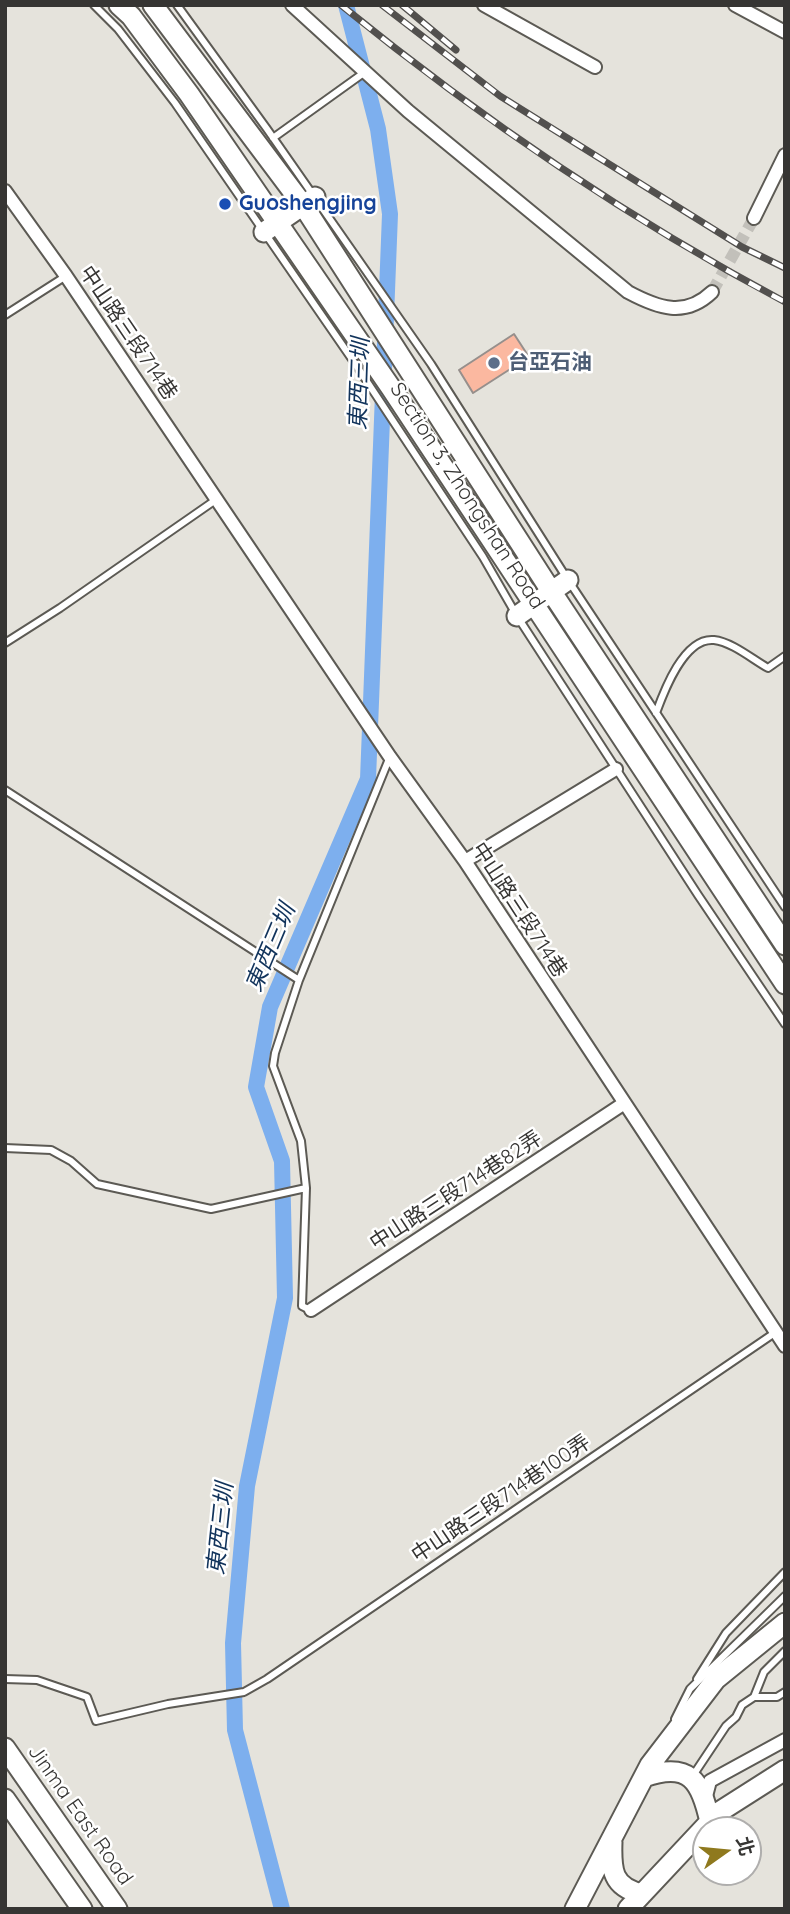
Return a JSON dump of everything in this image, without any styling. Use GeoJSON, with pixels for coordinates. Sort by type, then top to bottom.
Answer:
{"type":"FeatureCollection","features":[{"type":"Feature","properties":{"kind":"main road","name":"Section 3, Zhongshan Road"},"geometry":{"type":"LineString","coordinates":[[119,5],[131,16],[189,94],[271,228],[533,603],[785,984]]}},
{"type":"Feature","properties":{"kind":"main road","name":"Section 3, Zhongshan Road"},"geometry":{"type":"LineString","coordinates":[[153,5],[309,201],[551,592],[785,945]]}},
{"type":"Feature","properties":{"kind":"main road"},"geometry":{"type":"LineString","coordinates":[[271,228],[309,201]]}},
{"type":"Feature","properties":{"kind":"main road"},"geometry":{"type":"LineString","coordinates":[[517,617],[568,580]]}},
{"type":"Feature","properties":{"kind":"main road"},"geometry":{"type":"LineString","coordinates":[[575,1909],[647,1771],[716,1679],[785,1623]]}},
{"type":"Feature","properties":{"kind":"main road","name":"Jinma East Road"},"geometry":{"type":"LineString","coordinates":[[5,1748],[117,1909]]}},
{"type":"Feature","properties":{"kind":"main road"},"geometry":{"type":"LineString","coordinates":[[715,1816],[785,1770]]}},
{"type":"Feature","properties":{"kind":"main road"},"geometry":{"type":"LineString","coordinates":[[647,1771],[679,1773],[691,1778],[700,1786],[709,1816]]}},
{"type":"Feature","properties":{"kind":"main road"},"geometry":{"type":"LineString","coordinates":[[5,1799],[82,1909]]}},
{"type":"Feature","properties":{"kind":"main road"},"geometry":{"type":"LineString","coordinates":[[613,1834],[611,1865],[616,1878],[630,1891],[635,1902],[692,1841]]}},
{"type":"Feature","properties":{"kind":"street"},"geometry":{"type":"LineString","coordinates":[[292,5],[408,111],[628,292],[651,304],[669,309],[687,308],[705,299],[712,292]]}},
{"type":"Feature","properties":{"kind":"street"},"geometry":{"type":"LineString","coordinates":[[484,5],[595,67]]}},
{"type":"Feature","properties":{"kind":"street"},"geometry":{"type":"LineString","coordinates":[[737,6],[785,32]]}},
{"type":"Feature","properties":{"kind":"street"},"geometry":{"type":"LineString","coordinates":[[754,218],[785,155]]}},
{"type":"Feature","properties":{"kind":"street","name":"中山路三段714巷"},"geometry":{"type":"LineString","coordinates":[[5,191],[66,276],[390,756],[465,861],[785,1346]]}},
{"type":"Feature","properties":{"kind":"street"},"geometry":{"type":"LineString","coordinates":[[465,861],[616,769]]}},
{"type":"Feature","properties":{"kind":"street","name":"中山路三段714巷82弄"},"geometry":{"type":"LineString","coordinates":[[311,1310],[623,1104]]}},
{"type":"Feature","properties":{"kind":"street"},"geometry":{"type":"LineString","coordinates":[[705,1800],[710,1781],[785,1740]]}},
{"type":"Feature","properties":{"kind":"lane","name":"Section 3, Zhongshan Road"},"geometry":{"type":"LineString","coordinates":[[94,5],[118,29],[271,228],[483,557],[517,617],[785,1024]]}},
{"type":"Feature","properties":{"kind":"lane","name":"Section 3, Zhongshan Road"},"geometry":{"type":"LineString","coordinates":[[177,5],[273,138],[309,201],[431,364],[568,580],[785,907]]}},
{"type":"Feature","properties":{"kind":"lane"},"geometry":{"type":"LineString","coordinates":[[273,138],[365,72]]}},
{"type":"Feature","properties":{"kind":"lane"},"geometry":{"type":"LineString","coordinates":[[5,315],[66,276]]}},
{"type":"Feature","properties":{"kind":"lane"},"geometry":{"type":"LineString","coordinates":[[5,643],[216,499]]}},
{"type":"Feature","properties":{"kind":"lane"},"geometry":{"type":"LineString","coordinates":[[656,713],[666,686],[678,666],[687,654],[703,643],[716,640],[768,668],[785,656]]}},
{"type":"Feature","properties":{"kind":"lane"},"geometry":{"type":"LineString","coordinates":[[311,1310],[302,1306],[306,1188],[300,1141],[273,1066],[299,980],[390,756]]}},
{"type":"Feature","properties":{"kind":"lane"},"geometry":{"type":"LineString","coordinates":[[5,790],[299,980]]}},
{"type":"Feature","properties":{"kind":"lane"},"geometry":{"type":"LineString","coordinates":[[5,1148],[51,1150],[71,1161],[97,1184],[211,1209],[306,1188]]}},
{"type":"Feature","properties":{"kind":"lane","name":"中山路三段714巷100弄"},"geometry":{"type":"LineString","coordinates":[[5,1679],[37,1680],[87,1697],[96,1721],[168,1704],[244,1692],[267,1679],[776,1332]]}},
{"type":"Feature","properties":{"kind":"lane"},"geometry":{"type":"LineString","coordinates":[[647,1771],[690,1689],[726,1633],[785,1572]]}},
{"type":"Feature","properties":{"kind":"lane"},"geometry":{"type":"LineString","coordinates":[[690,1689],[785,1596]]}},
{"type":"Feature","properties":{"kind":"lane"},"geometry":{"type":"LineString","coordinates":[[691,1778],[742,1705],[754,1696],[764,1672],[785,1651]]}},
{"type":"Feature","properties":{"kind":"lane"},"geometry":{"type":"LineString","coordinates":[[754,1696],[777,1697],[785,1692]]}},
{"type":"Feature","properties":{"kind":"building","name":"台亞石油"},"geometry":{"type":"Polygon","coordinates":[[[514,334],[529,357],[473,393],[459,370],[514,334]]]}},
{"type":"Feature","properties":{"kind":"waterway","name":"東西三圳"},"geometry":{"type":"LineString","coordinates":[[282,1909],[235,1730],[233,1643],[247,1486],[285,1298],[282,1161],[256,1087],[270,1007],[368,779],[390,214],[378,129],[346,5]]}},
{"type":"Feature","properties":{"kind":"tunnel"},"geometry":{"type":"LineString","coordinates":[[712,292],[754,218]]}},
{"type":"Feature","properties":{"kind":"railway"},"geometry":{"type":"LineString","coordinates":[[341,5],[447,87],[556,164],[669,236],[785,302]]}},
{"type":"Feature","properties":{"kind":"railway"},"geometry":{"type":"LineString","coordinates":[[382,5],[500,96],[742,247],[785,268]]}},
{"type":"Feature","properties":{"kind":"railway"},"geometry":{"type":"LineString","coordinates":[[402,5],[456,50]]}},
{"type":"Feature","properties":{"kind":"place","name":"Guoshengjing"},"geometry":{"type":"Point","coordinates":[225,204]}},
{"type":"Feature","properties":{"kind":"place","name":"台亞石油"},"geometry":{"type":"Point","coordinates":[494,363]}}]}
